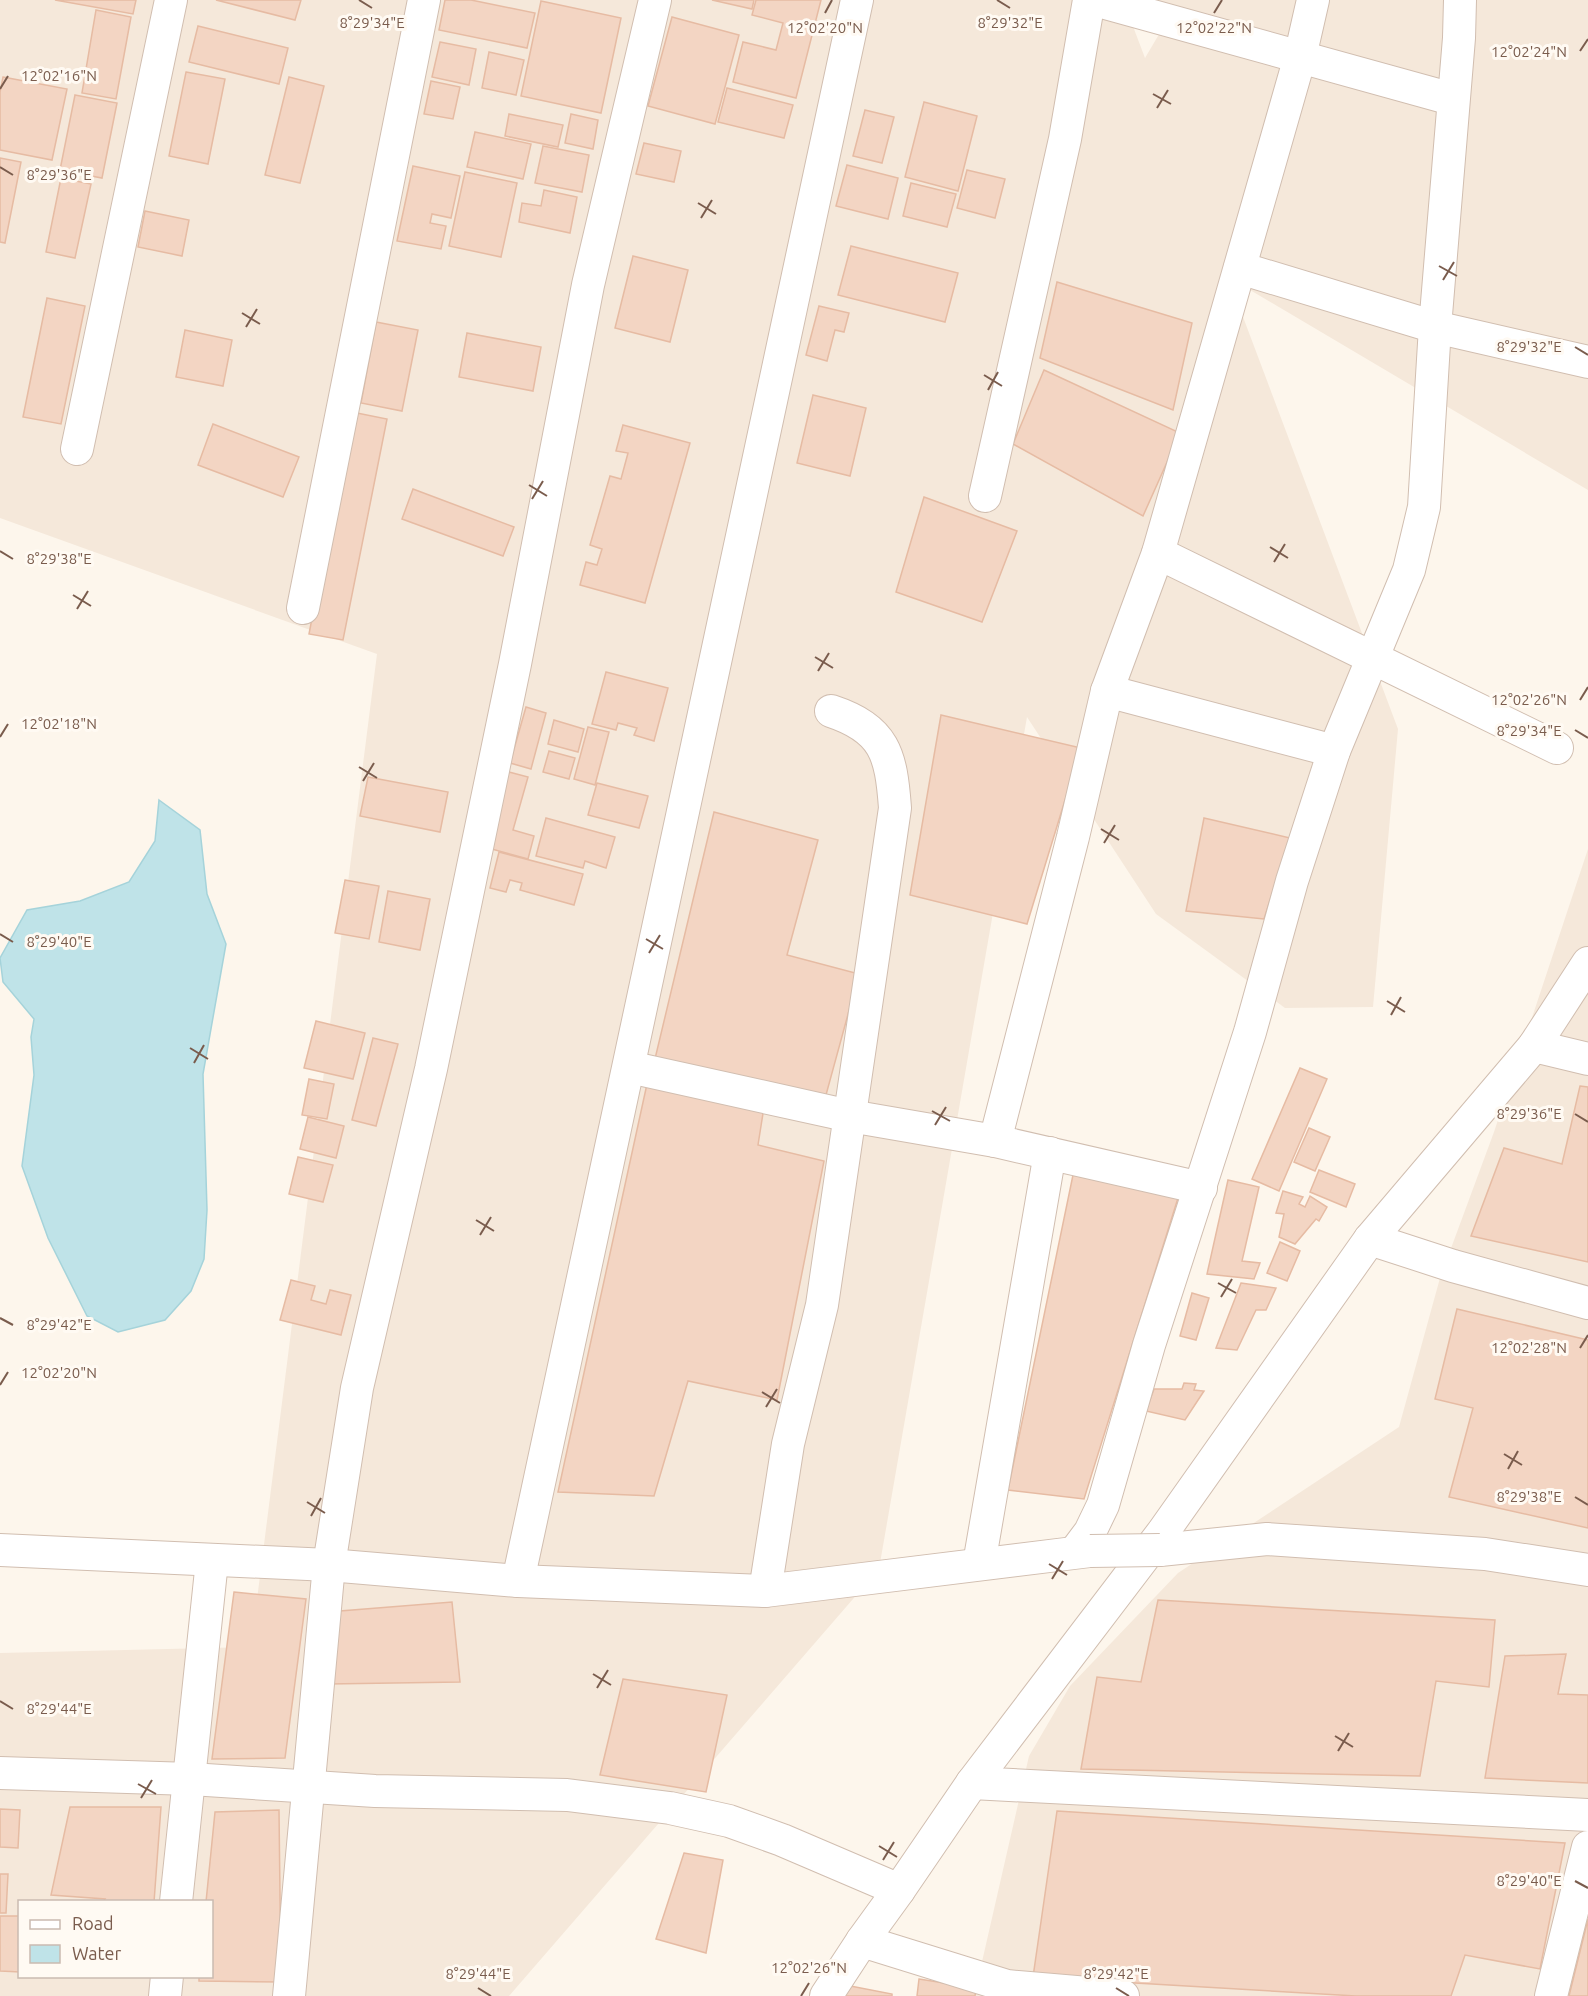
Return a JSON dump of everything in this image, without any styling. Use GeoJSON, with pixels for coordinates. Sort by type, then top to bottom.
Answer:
{"type":"FeatureCollection","features":[{"type":"Feature","properties":{"kind":"street"},"geometry":{"type":"LineString","coordinates":[[77,449],[171,0]]}},
{"type":"Feature","properties":{"kind":"street"},"geometry":{"type":"LineString","coordinates":[[303,608],[424,0]]}},
{"type":"Feature","properties":{"kind":"street"},"geometry":{"type":"LineString","coordinates":[[289,1996],[329,1565],[357,1389],[431,1069],[515,664],[588,285],[655,0]]}},
{"type":"Feature","properties":{"kind":"street"},"geometry":{"type":"LineString","coordinates":[[518,1581],[857,0]]}},
{"type":"Feature","properties":{"kind":"street"},"geometry":{"type":"LineString","coordinates":[[985,496],[1065,139],[1089,0]]}},
{"type":"Feature","properties":{"kind":"street"},"geometry":{"type":"LineString","coordinates":[[1095,0],[1452,99]]}},
{"type":"Feature","properties":{"kind":"street"},"geometry":{"type":"LineString","coordinates":[[995,1141],[1073,837],[1107,691],[1158,553],[1300,57],[1313,0]]}},
{"type":"Feature","properties":{"kind":"street"},"geometry":{"type":"LineString","coordinates":[[1082,1551],[1103,1505],[1149,1346],[1250,1032],[1292,880],[1334,751],[1409,570],[1424,507],[1460,0]]}},
{"type":"Feature","properties":{"kind":"street"},"geometry":{"type":"LineString","coordinates":[[1240,268],[1435,327],[1588,362]]}},
{"type":"Feature","properties":{"kind":"street"},"geometry":{"type":"LineString","coordinates":[[1158,553],[1557,748]]}},
{"type":"Feature","properties":{"kind":"street"},"geometry":{"type":"LineString","coordinates":[[1107,691],[1334,751]]}},
{"type":"Feature","properties":{"kind":"street"},"geometry":{"type":"LineString","coordinates":[[765,1591],[788,1444],[822,1305],[895,808],[892,769],[876,734],[852,718],[831,711]]}},
{"type":"Feature","properties":{"kind":"street"},"geometry":{"type":"LineString","coordinates":[[826,1996],[861,1941],[900,1890],[972,1783],[1163,1532],[1370,1239],[1534,1046],[1588,963]]}},
{"type":"Feature","properties":{"kind":"street"},"geometry":{"type":"LineString","coordinates":[[1534,1046],[1588,1059]]}},
{"type":"Feature","properties":{"kind":"street"},"geometry":{"type":"LineString","coordinates":[[629,1067],[850,1116],[995,1141],[1201,1188]]}},
{"type":"Feature","properties":{"kind":"street"},"geometry":{"type":"LineString","coordinates":[[979,1564],[1050,1154]]}},
{"type":"Feature","properties":{"kind":"street"},"geometry":{"type":"LineString","coordinates":[[1370,1239],[1453,1266],[1588,1303]]}},
{"type":"Feature","properties":{"kind":"street"},"geometry":{"type":"LineString","coordinates":[[0,1550],[329,1565],[518,1581],[765,1591],[1082,1551],[1160,1550],[1267,1539],[1485,1554],[1588,1570]]}},
{"type":"Feature","properties":{"kind":"street"},"geometry":{"type":"LineString","coordinates":[[176,1900],[191,1779],[212,1561]]}},
{"type":"Feature","properties":{"kind":"street"},"geometry":{"type":"LineString","coordinates":[[0,1773],[191,1779],[375,1791],[567,1795],[670,1808],[729,1821],[782,1840],[900,1890]]}},
{"type":"Feature","properties":{"kind":"street"},"geometry":{"type":"LineString","coordinates":[[972,1783],[1588,1815]]}},
{"type":"Feature","properties":{"kind":"street"},"geometry":{"type":"LineString","coordinates":[[1551,1996],[1588,1847]]}},
{"type":"Feature","properties":{"kind":"street"},"geometry":{"type":"LineString","coordinates":[[861,1941],[1006,1991],[1124,1996]]}},
{"type":"Feature","properties":{"kind":"street"},"geometry":{"type":"LineString","coordinates":[[165,1996],[167,1978]]}},
{"type":"Feature","properties":{"kind":"shaded area"},"geometry":{"type":"Polygon","coordinates":[[[0,0],[1123,0],[1145,58],[1171,14],[1130,0],[1588,0],[1588,490],[1228,277],[1398,729],[1373,1007],[1285,1008],[1156,914],[1027,717],[879,1569],[509,1996],[0,1996],[0,1653],[251,1647],[377,654],[0,518],[0,0]]]}},
{"type":"Feature","properties":{"kind":"shaded area"},"geometry":{"type":"Polygon","coordinates":[[[1588,849],[1588,1996],[971,1996],[976,1988],[1029,1756],[1070,1686],[1178,1573],[1399,1427],[1440,1278],[1494,1132],[1588,849]]]}},
{"type":"Feature","properties":{"kind":"water"},"geometry":{"type":"Polygon","coordinates":[[[159,800],[200,830],[207,894],[226,944],[203,1074],[207,1210],[204,1259],[191,1291],[165,1320],[118,1332],[87,1316],[48,1238],[22,1166],[34,1075],[31,1037],[34,1019],[3,982],[0,958],[27,910],[80,901],[129,882],[155,841],[159,800]]]}},
{"type":"Feature","properties":{"kind":"building"},"geometry":{"type":"Polygon","coordinates":[[[55,0],[136,0],[133,14],[55,0]]]}},
{"type":"Feature","properties":{"kind":"building"},"geometry":{"type":"Polygon","coordinates":[[[216,0],[301,0],[295,20],[216,0]]]}},
{"type":"Feature","properties":{"kind":"building"},"geometry":{"type":"Polygon","coordinates":[[[445,0],[471,0],[535,13],[527,48],[439,30],[445,0]]]}},
{"type":"Feature","properties":{"kind":"building"},"geometry":{"type":"Polygon","coordinates":[[[712,0],[754,0],[752,9],[712,0]]]}},
{"type":"Feature","properties":{"kind":"building"},"geometry":{"type":"Polygon","coordinates":[[[756,0],[821,0],[796,98],[733,82],[743,42],[776,50],[783,23],[752,15],[756,0]]]}},
{"type":"Feature","properties":{"kind":"building"},"geometry":{"type":"Polygon","coordinates":[[[541,1],[621,18],[601,113],[521,96],[541,1]]]}},
{"type":"Feature","properties":{"kind":"building"},"geometry":{"type":"Polygon","coordinates":[[[96,10],[131,17],[116,99],[82,93],[96,10]]]}},
{"type":"Feature","properties":{"kind":"building"},"geometry":{"type":"Polygon","coordinates":[[[672,17],[739,35],[715,124],[648,106],[672,17]]]}},
{"type":"Feature","properties":{"kind":"building"},"geometry":{"type":"Polygon","coordinates":[[[198,26],[288,48],[279,84],[189,62],[198,26]]]}},
{"type":"Feature","properties":{"kind":"building"},"geometry":{"type":"Polygon","coordinates":[[[440,42],[476,49],[469,85],[432,77],[440,42]]]}},
{"type":"Feature","properties":{"kind":"building"},"geometry":{"type":"Polygon","coordinates":[[[489,52],[524,60],[516,95],[482,88],[489,52]]]}},
{"type":"Feature","properties":{"kind":"building"},"geometry":{"type":"Polygon","coordinates":[[[186,72],[225,79],[208,164],[169,156],[186,72]]]}},
{"type":"Feature","properties":{"kind":"building"},"geometry":{"type":"Polygon","coordinates":[[[3,77],[67,89],[52,160],[0,150],[0,92],[3,77]]]}},
{"type":"Feature","properties":{"kind":"building"},"geometry":{"type":"Polygon","coordinates":[[[289,77],[324,86],[300,183],[265,175],[289,77]]]}},
{"type":"Feature","properties":{"kind":"building"},"geometry":{"type":"Polygon","coordinates":[[[431,81],[460,87],[453,119],[424,114],[431,81]]]}},
{"type":"Feature","properties":{"kind":"building"},"geometry":{"type":"Polygon","coordinates":[[[727,88],[793,105],[784,138],[718,122],[727,88]]]}},
{"type":"Feature","properties":{"kind":"building"},"geometry":{"type":"Polygon","coordinates":[[[75,95],[117,103],[102,178],[60,170],[75,95]]]}},
{"type":"Feature","properties":{"kind":"building"},"geometry":{"type":"Polygon","coordinates":[[[924,102],[977,116],[958,191],[905,177],[924,102]]]}},
{"type":"Feature","properties":{"kind":"building"},"geometry":{"type":"Polygon","coordinates":[[[865,110],[894,117],[882,163],[853,156],[865,110]]]}},
{"type":"Feature","properties":{"kind":"building"},"geometry":{"type":"Polygon","coordinates":[[[509,114],[563,125],[558,147],[505,136],[509,114]]]}},
{"type":"Feature","properties":{"kind":"building"},"geometry":{"type":"Polygon","coordinates":[[[571,114],[598,120],[593,149],[565,143],[571,114]]]}},
{"type":"Feature","properties":{"kind":"building"},"geometry":{"type":"Polygon","coordinates":[[[475,132],[531,144],[523,179],[467,167],[475,132]]]}},
{"type":"Feature","properties":{"kind":"building"},"geometry":{"type":"Polygon","coordinates":[[[644,143],[681,151],[674,182],[636,174],[644,143]]]}},
{"type":"Feature","properties":{"kind":"building"},"geometry":{"type":"Polygon","coordinates":[[[543,146],[589,155],[582,192],[535,183],[543,146]]]}},
{"type":"Feature","properties":{"kind":"building"},"geometry":{"type":"Polygon","coordinates":[[[0,158],[21,162],[5,243],[0,242],[0,158]]]}},
{"type":"Feature","properties":{"kind":"building"},"geometry":{"type":"Polygon","coordinates":[[[847,165],[898,178],[888,219],[836,206],[847,165]]]}},
{"type":"Feature","properties":{"kind":"building"},"geometry":{"type":"Polygon","coordinates":[[[413,166],[460,176],[451,218],[432,214],[430,223],[446,226],[441,249],[397,241],[413,166]]]}},
{"type":"Feature","properties":{"kind":"building"},"geometry":{"type":"Polygon","coordinates":[[[967,170],[1005,179],[995,218],[957,208],[967,170]]]}},
{"type":"Feature","properties":{"kind":"building"},"geometry":{"type":"Polygon","coordinates":[[[465,172],[517,183],[501,257],[449,246],[465,172]]]}},
{"type":"Feature","properties":{"kind":"building"},"geometry":{"type":"Polygon","coordinates":[[[61,178],[91,184],[75,258],[46,252],[61,178]]]}},
{"type":"Feature","properties":{"kind":"building"},"geometry":{"type":"Polygon","coordinates":[[[911,183],[956,194],[947,227],[903,216],[911,183]]]}},
{"type":"Feature","properties":{"kind":"building"},"geometry":{"type":"Polygon","coordinates":[[[544,190],[577,197],[570,233],[519,222],[522,203],[541,206],[544,190]]]}},
{"type":"Feature","properties":{"kind":"building"},"geometry":{"type":"Polygon","coordinates":[[[145,211],[189,220],[182,256],[138,247],[145,211]]]}},
{"type":"Feature","properties":{"kind":"building"},"geometry":{"type":"Polygon","coordinates":[[[851,246],[958,273],[945,322],[838,295],[851,246]]]}},
{"type":"Feature","properties":{"kind":"building"},"geometry":{"type":"Polygon","coordinates":[[[633,256],[688,270],[670,342],[615,328],[633,256]]]}},
{"type":"Feature","properties":{"kind":"building"},"geometry":{"type":"Polygon","coordinates":[[[1057,282],[1192,323],[1173,410],[1040,358],[1057,282]]]}},
{"type":"Feature","properties":{"kind":"building"},"geometry":{"type":"Polygon","coordinates":[[[47,298],[85,306],[61,424],[23,417],[47,298]]]}},
{"type":"Feature","properties":{"kind":"building"},"geometry":{"type":"Polygon","coordinates":[[[819,306],[849,313],[844,332],[835,330],[827,361],[806,355],[819,306]]]}},
{"type":"Feature","properties":{"kind":"building"},"geometry":{"type":"Polygon","coordinates":[[[376,322],[418,330],[402,411],[361,403],[376,322]]]}},
{"type":"Feature","properties":{"kind":"building"},"geometry":{"type":"Polygon","coordinates":[[[185,330],[232,340],[223,386],[176,377],[185,330]]]}},
{"type":"Feature","properties":{"kind":"building"},"geometry":{"type":"Polygon","coordinates":[[[467,333],[541,347],[533,391],[459,377],[467,333]]]}},
{"type":"Feature","properties":{"kind":"building"},"geometry":{"type":"Polygon","coordinates":[[[1044,370],[1180,433],[1143,516],[1013,444],[1044,370]]]}},
{"type":"Feature","properties":{"kind":"building"},"geometry":{"type":"Polygon","coordinates":[[[813,395],[866,408],[850,476],[797,463],[813,395]]]}},
{"type":"Feature","properties":{"kind":"building"},"geometry":{"type":"Polygon","coordinates":[[[352,412],[387,419],[343,640],[309,634],[352,412]]]}},
{"type":"Feature","properties":{"kind":"building"},"geometry":{"type":"Polygon","coordinates":[[[213,424],[299,457],[283,497],[198,465],[213,424]]]}},
{"type":"Feature","properties":{"kind":"building"},"geometry":{"type":"Polygon","coordinates":[[[623,425],[690,443],[645,603],[580,585],[586,562],[597,565],[602,549],[590,545],[610,476],[621,479],[628,453],[616,451],[623,425]]]}},
{"type":"Feature","properties":{"kind":"building"},"geometry":{"type":"Polygon","coordinates":[[[413,489],[514,527],[503,556],[402,519],[413,489]]]}},
{"type":"Feature","properties":{"kind":"building"},"geometry":{"type":"Polygon","coordinates":[[[924,497],[1017,531],[982,622],[896,592],[924,497]]]}},
{"type":"Feature","properties":{"kind":"building"},"geometry":{"type":"Polygon","coordinates":[[[606,672],[668,688],[654,741],[634,735],[637,728],[618,723],[616,730],[592,724],[606,672]]]}},
{"type":"Feature","properties":{"kind":"building"},"geometry":{"type":"Polygon","coordinates":[[[526,707],[546,713],[531,769],[510,763],[526,707]]]}},
{"type":"Feature","properties":{"kind":"building"},"geometry":{"type":"Polygon","coordinates":[[[941,715],[1081,748],[1027,924],[910,895],[941,715]]]}},
{"type":"Feature","properties":{"kind":"building"},"geometry":{"type":"Polygon","coordinates":[[[554,720],[584,729],[578,752],[548,744],[554,720]]]}},
{"type":"Feature","properties":{"kind":"building"},"geometry":{"type":"Polygon","coordinates":[[[588,727],[609,732],[595,785],[574,779],[588,727]]]}},
{"type":"Feature","properties":{"kind":"building"},"geometry":{"type":"Polygon","coordinates":[[[549,751],[575,758],[569,779],[543,772],[549,751]]]}},
{"type":"Feature","properties":{"kind":"building"},"geometry":{"type":"Polygon","coordinates":[[[509,772],[528,777],[513,830],[534,836],[528,859],[488,848],[509,772]]]}},
{"type":"Feature","properties":{"kind":"building"},"geometry":{"type":"Polygon","coordinates":[[[368,777],[448,792],[440,832],[360,816],[368,777]]]}},
{"type":"Feature","properties":{"kind":"building"},"geometry":{"type":"Polygon","coordinates":[[[597,783],[648,796],[639,828],[588,815],[597,783]]]}},
{"type":"Feature","properties":{"kind":"building"},"geometry":{"type":"Polygon","coordinates":[[[714,812],[818,840],[787,955],[859,974],[826,1095],[654,1063],[714,812]]]}},
{"type":"Feature","properties":{"kind":"building"},"geometry":{"type":"Polygon","coordinates":[[[546,818],[615,837],[606,868],[585,861],[583,868],[536,856],[546,818]]]}},
{"type":"Feature","properties":{"kind":"building"},"geometry":{"type":"Polygon","coordinates":[[[1204,818],[1290,838],[1264,919],[1186,911],[1204,818]]]}},
{"type":"Feature","properties":{"kind":"building"},"geometry":{"type":"Polygon","coordinates":[[[499,852],[583,874],[574,905],[520,890],[522,883],[510,880],[506,892],[490,888],[499,852]]]}},
{"type":"Feature","properties":{"kind":"building"},"geometry":{"type":"Polygon","coordinates":[[[345,880],[379,886],[369,939],[335,933],[345,880]]]}},
{"type":"Feature","properties":{"kind":"building"},"geometry":{"type":"Polygon","coordinates":[[[388,891],[430,899],[420,950],[379,942],[388,891]]]}},
{"type":"Feature","properties":{"kind":"building"},"geometry":{"type":"Polygon","coordinates":[[[316,1021],[365,1033],[353,1079],[304,1068],[316,1021]]]}},
{"type":"Feature","properties":{"kind":"building"},"geometry":{"type":"Polygon","coordinates":[[[373,1038],[398,1044],[376,1126],[352,1120],[373,1038]]]}},
{"type":"Feature","properties":{"kind":"building"},"geometry":{"type":"Polygon","coordinates":[[[1300,1068],[1327,1079],[1279,1191],[1252,1179],[1300,1068]]]}},
{"type":"Feature","properties":{"kind":"building"},"geometry":{"type":"Polygon","coordinates":[[[309,1079],[334,1084],[327,1119],[302,1115],[309,1079]]]}},
{"type":"Feature","properties":{"kind":"building"},"geometry":{"type":"Polygon","coordinates":[[[647,1084],[764,1107],[758,1145],[824,1161],[777,1400],[688,1381],[654,1496],[558,1492],[647,1084]]]}},
{"type":"Feature","properties":{"kind":"building"},"geometry":{"type":"Polygon","coordinates":[[[1580,1086],[1588,1087],[1588,1262],[1471,1236],[1504,1148],[1562,1164],[1580,1086]]]}},
{"type":"Feature","properties":{"kind":"building"},"geometry":{"type":"Polygon","coordinates":[[[308,1117],[344,1126],[336,1158],[300,1149],[308,1117]]]}},
{"type":"Feature","properties":{"kind":"building"},"geometry":{"type":"Polygon","coordinates":[[[1309,1128],[1330,1137],[1315,1171],[1294,1162],[1309,1128]]]}},
{"type":"Feature","properties":{"kind":"building"},"geometry":{"type":"Polygon","coordinates":[[[298,1157],[333,1165],[323,1202],[289,1194],[298,1157]]]}},
{"type":"Feature","properties":{"kind":"building"},"geometry":{"type":"Polygon","coordinates":[[[1319,1170],[1355,1184],[1346,1207],[1310,1192],[1319,1170]]]}},
{"type":"Feature","properties":{"kind":"building"},"geometry":{"type":"Polygon","coordinates":[[[1073,1175],[1178,1198],[1084,1499],[1008,1490],[1073,1175]]]}},
{"type":"Feature","properties":{"kind":"building"},"geometry":{"type":"Polygon","coordinates":[[[1228,1180],[1259,1187],[1242,1261],[1260,1263],[1254,1279],[1207,1274],[1228,1180]]]}},
{"type":"Feature","properties":{"kind":"building"},"geometry":{"type":"Polygon","coordinates":[[[1283,1191],[1303,1197],[1299,1204],[1305,1207],[1310,1196],[1327,1207],[1319,1221],[1316,1219],[1295,1244],[1279,1237],[1284,1214],[1276,1213],[1283,1191]]]}},
{"type":"Feature","properties":{"kind":"building"},"geometry":{"type":"Polygon","coordinates":[[[1280,1242],[1300,1251],[1287,1281],[1267,1273],[1280,1242]]]}},
{"type":"Feature","properties":{"kind":"building"},"geometry":{"type":"Polygon","coordinates":[[[291,1280],[315,1286],[311,1300],[326,1304],[330,1290],[351,1295],[341,1335],[280,1320],[291,1280]]]}},
{"type":"Feature","properties":{"kind":"building"},"geometry":{"type":"Polygon","coordinates":[[[1241,1283],[1276,1288],[1266,1310],[1256,1310],[1237,1350],[1216,1348],[1241,1283]]]}},
{"type":"Feature","properties":{"kind":"building"},"geometry":{"type":"Polygon","coordinates":[[[1192,1293],[1209,1298],[1196,1340],[1180,1336],[1192,1293]]]}},
{"type":"Feature","properties":{"kind":"building"},"geometry":{"type":"Polygon","coordinates":[[[1457,1309],[1588,1340],[1588,1528],[1449,1497],[1473,1408],[1435,1399],[1457,1309]]]}},
{"type":"Feature","properties":{"kind":"building"},"geometry":{"type":"Polygon","coordinates":[[[1184,1383],[1196,1384],[1194,1390],[1204,1391],[1185,1420],[1146,1411],[1154,1389],[1182,1389],[1184,1383]]]}},
{"type":"Feature","properties":{"kind":"building"},"geometry":{"type":"Polygon","coordinates":[[[234,1592],[306,1599],[285,1758],[212,1759],[234,1592]]]}},
{"type":"Feature","properties":{"kind":"building"},"geometry":{"type":"Polygon","coordinates":[[[1158,1600],[1495,1620],[1489,1687],[1436,1681],[1420,1776],[1081,1769],[1097,1677],[1141,1682],[1158,1600]]]}},
{"type":"Feature","properties":{"kind":"building"},"geometry":{"type":"Polygon","coordinates":[[[452,1602],[460,1682],[328,1684],[340,1611],[452,1602]]]}},
{"type":"Feature","properties":{"kind":"building"},"geometry":{"type":"Polygon","coordinates":[[[1566,1654],[1558,1694],[1588,1695],[1588,1783],[1485,1778],[1505,1656],[1566,1654]]]}},
{"type":"Feature","properties":{"kind":"building"},"geometry":{"type":"Polygon","coordinates":[[[623,1679],[727,1695],[706,1792],[600,1775],[623,1679]]]}},
{"type":"Feature","properties":{"kind":"building"},"geometry":{"type":"Polygon","coordinates":[[[70,1807],[161,1807],[154,1900],[104,1900],[51,1895],[70,1807]]]}},
{"type":"Feature","properties":{"kind":"building"},"geometry":{"type":"Polygon","coordinates":[[[0,1809],[20,1810],[18,1848],[0,1847],[0,1809]]]}},
{"type":"Feature","properties":{"kind":"building"},"geometry":{"type":"Polygon","coordinates":[[[279,1810],[281,1982],[199,1981],[199,1978],[213,1978],[213,1900],[206,1900],[215,1812],[279,1810]]]}},
{"type":"Feature","properties":{"kind":"building"},"geometry":{"type":"Polygon","coordinates":[[[1057,1811],[1565,1843],[1540,1969],[1465,1955],[1451,1996],[1356,1996],[1033,1977],[1057,1811]]]}},
{"type":"Feature","properties":{"kind":"building"},"geometry":{"type":"Polygon","coordinates":[[[684,1853],[723,1860],[706,1953],[656,1939],[684,1853]]]}},
{"type":"Feature","properties":{"kind":"building"},"geometry":{"type":"Polygon","coordinates":[[[0,1874],[8,1874],[6,1913],[0,1913],[0,1874]]]}},
{"type":"Feature","properties":{"kind":"building"},"geometry":{"type":"Polygon","coordinates":[[[0,1916],[18,1916],[18,1972],[0,1971],[0,1916]]]}},
{"type":"Feature","properties":{"kind":"building"},"geometry":{"type":"Polygon","coordinates":[[[1588,1919],[1588,1996],[1569,1996],[1588,1919]]]}},
{"type":"Feature","properties":{"kind":"building"},"geometry":{"type":"Polygon","coordinates":[[[919,1979],[976,1988],[975,1996],[917,1996],[919,1979]]]}},
{"type":"Feature","properties":{"kind":"building"},"geometry":{"type":"Polygon","coordinates":[[[835,1983],[892,1994],[892,1996],[834,1996],[835,1983]]]}}]}
